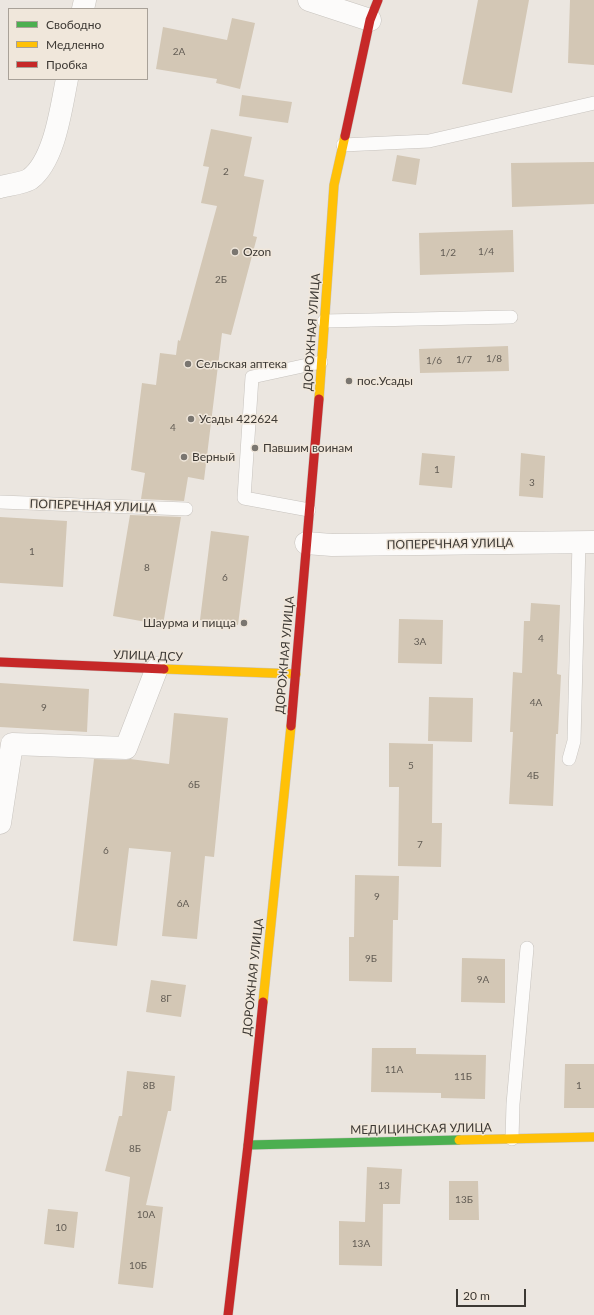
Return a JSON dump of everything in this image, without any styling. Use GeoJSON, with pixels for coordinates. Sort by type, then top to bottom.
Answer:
{"type":"FeatureCollection","features":[{"type":"Feature","properties":{"kind":"street"},"geometry":{"type":"LineString","coordinates":[[309,0],[360,13]]}},
{"type":"Feature","properties":{"kind":"street","name":"ДОРОЖНАЯ УЛИЦА"},"geometry":{"type":"LineString","coordinates":[[228,1315],[248,1145],[296,674],[334,185],[343,145],[360,13],[378,0]]}},
{"type":"Feature","properties":{"kind":"street"},"geometry":{"type":"LineString","coordinates":[[0,187],[29,179],[44,163],[53,141],[67,80]]}},
{"type":"Feature","properties":{"kind":"street","name":"ПОПЕРЕЧНАЯ УЛИЦА"},"geometry":{"type":"LineString","coordinates":[[306,543],[332,545],[587,542]]}},
{"type":"Feature","properties":{"kind":"street","name":"УЛИЦА ДСУ"},"geometry":{"type":"LineString","coordinates":[[0,662],[296,674]]}},
{"type":"Feature","properties":{"kind":"street"},"geometry":{"type":"LineString","coordinates":[[0,823],[12,744],[126,748],[157,668]]}},
{"type":"Feature","properties":{"kind":"street","name":"МЕДИЦИНСКАЯ УЛИЦА"},"geometry":{"type":"LineString","coordinates":[[248,1145],[594,1137]]}},
{"type":"Feature","properties":{"kind":"lane"},"geometry":{"type":"LineString","coordinates":[[343,145],[429,141],[594,103]]}},
{"type":"Feature","properties":{"kind":"lane"},"geometry":{"type":"LineString","coordinates":[[324,321],[511,317]]}},
{"type":"Feature","properties":{"kind":"lane"},"geometry":{"type":"LineString","coordinates":[[309,510],[244,498],[252,377],[321,362]]}},
{"type":"Feature","properties":{"kind":"lane","name":"ПОПЕРЕЧНАЯ УЛИЦА"},"geometry":{"type":"LineString","coordinates":[[0,502],[186,509]]}},
{"type":"Feature","properties":{"kind":"lane"},"geometry":{"type":"LineString","coordinates":[[569,759],[574,741],[587,542]]}},
{"type":"Feature","properties":{"kind":"lane"},"geometry":{"type":"LineString","coordinates":[[512,1139],[513,1104],[527,948]]}},
{"type":"Feature","properties":{"kind":"building"},"geometry":{"type":"Polygon","coordinates":[[[478,0],[529,0],[512,93],[462,84],[478,0]]]}},
{"type":"Feature","properties":{"kind":"building"},"geometry":{"type":"Polygon","coordinates":[[[570,0],[594,0],[594,65],[568,63],[570,0]]]}},
{"type":"Feature","properties":{"kind":"building"},"geometry":{"type":"Polygon","coordinates":[[[232,18],[255,23],[240,89],[216,83],[217,79],[156,69],[163,27],[227,40],[232,18]]]}},
{"type":"Feature","properties":{"kind":"building"},"geometry":{"type":"Polygon","coordinates":[[[242,95],[292,102],[288,123],[239,116],[242,95]]]}},
{"type":"Feature","properties":{"kind":"building"},"geometry":{"type":"Polygon","coordinates":[[[211,129],[252,137],[244,176],[264,180],[253,236],[257,237],[231,335],[222,333],[204,480],[188,477],[184,501],[141,499],[145,473],[131,470],[142,383],[156,385],[160,353],[176,355],[178,340],[180,341],[217,206],[201,203],[209,167],[203,166],[211,129]]]}},
{"type":"Feature","properties":{"kind":"building"},"geometry":{"type":"Polygon","coordinates":[[[397,155],[420,159],[416,185],[392,181],[397,155]]]}},
{"type":"Feature","properties":{"kind":"building"},"geometry":{"type":"Polygon","coordinates":[[[594,162],[594,204],[512,207],[511,163],[594,162]]]}},
{"type":"Feature","properties":{"kind":"building"},"geometry":{"type":"Polygon","coordinates":[[[513,230],[514,272],[420,275],[419,233],[513,230]]]}},
{"type":"Feature","properties":{"kind":"building"},"geometry":{"type":"Polygon","coordinates":[[[508,346],[509,371],[420,373],[419,349],[508,346]]]}},
{"type":"Feature","properties":{"kind":"building"},"geometry":{"type":"Polygon","coordinates":[[[422,453],[455,456],[452,488],[419,485],[422,453]]]}},
{"type":"Feature","properties":{"kind":"building"},"geometry":{"type":"Polygon","coordinates":[[[521,453],[545,456],[543,498],[519,496],[521,453]]]}},
{"type":"Feature","properties":{"kind":"building"},"geometry":{"type":"Polygon","coordinates":[[[130,515],[181,517],[163,625],[113,616],[130,515]]]}},
{"type":"Feature","properties":{"kind":"building"},"geometry":{"type":"Polygon","coordinates":[[[0,517],[67,521],[63,587],[0,583],[0,517]]]}},
{"type":"Feature","properties":{"kind":"building"},"geometry":{"type":"Polygon","coordinates":[[[211,531],[249,536],[238,625],[200,620],[211,531]]]}},
{"type":"Feature","properties":{"kind":"building"},"geometry":{"type":"Polygon","coordinates":[[[531,603],[560,605],[557,674],[561,675],[558,734],[556,734],[553,806],[509,804],[513,732],[510,732],[513,672],[522,673],[524,621],[530,621],[531,603]]]}},
{"type":"Feature","properties":{"kind":"building"},"geometry":{"type":"Polygon","coordinates":[[[399,619],[443,620],[442,664],[398,663],[399,619]]]}},
{"type":"Feature","properties":{"kind":"building"},"geometry":{"type":"Polygon","coordinates":[[[0,683],[89,689],[87,732],[0,727],[0,683]]]}},
{"type":"Feature","properties":{"kind":"building"},"geometry":{"type":"Polygon","coordinates":[[[429,697],[473,698],[472,742],[428,741],[429,697]]]}},
{"type":"Feature","properties":{"kind":"building"},"geometry":{"type":"Polygon","coordinates":[[[174,713],[228,718],[214,857],[205,856],[197,939],[162,936],[171,852],[129,848],[117,946],[73,941],[94,759],[130,759],[169,764],[174,713]]]}},
{"type":"Feature","properties":{"kind":"building"},"geometry":{"type":"Polygon","coordinates":[[[389,743],[433,744],[432,823],[442,823],[441,867],[398,866],[399,787],[389,787],[389,743]]]}},
{"type":"Feature","properties":{"kind":"building"},"geometry":{"type":"Polygon","coordinates":[[[355,875],[399,876],[398,920],[393,920],[392,982],[349,981],[349,937],[354,937],[355,875]]]}},
{"type":"Feature","properties":{"kind":"building"},"geometry":{"type":"Polygon","coordinates":[[[462,958],[505,959],[505,1003],[461,1002],[462,958]]]}},
{"type":"Feature","properties":{"kind":"building"},"geometry":{"type":"Polygon","coordinates":[[[151,980],[186,985],[181,1017],[146,1012],[151,980]]]}},
{"type":"Feature","properties":{"kind":"building"},"geometry":{"type":"Polygon","coordinates":[[[372,1048],[416,1048],[416,1054],[486,1055],[485,1099],[441,1098],[441,1093],[371,1092],[372,1048]]]}},
{"type":"Feature","properties":{"kind":"building"},"geometry":{"type":"Polygon","coordinates":[[[565,1064],[594,1064],[594,1108],[564,1108],[565,1064]]]}},
{"type":"Feature","properties":{"kind":"building"},"geometry":{"type":"Polygon","coordinates":[[[127,1071],[175,1076],[171,1111],[168,1111],[146,1205],[163,1207],[153,1288],[118,1284],[130,1177],[105,1171],[119,1116],[122,1116],[127,1071]]]}},
{"type":"Feature","properties":{"kind":"building"},"geometry":{"type":"Polygon","coordinates":[[[367,1167],[402,1169],[400,1204],[383,1204],[382,1266],[339,1265],[339,1221],[365,1222],[367,1167]]]}},
{"type":"Feature","properties":{"kind":"building"},"geometry":{"type":"Polygon","coordinates":[[[449,1181],[478,1181],[479,1220],[449,1220],[449,1181]]]}},
{"type":"Feature","properties":{"kind":"building"},"geometry":{"type":"Polygon","coordinates":[[[48,1209],[78,1212],[74,1248],[44,1244],[48,1209]]]}},
{"type":"Feature","properties":{"kind":"traffic: fast"},"geometry":{"type":"LineString","coordinates":[[248,1145],[459,1140]]}},
{"type":"Feature","properties":{"kind":"traffic: slow"},"geometry":{"type":"LineString","coordinates":[[319,399],[334,185],[345,136]]}},
{"type":"Feature","properties":{"kind":"traffic: slow"},"geometry":{"type":"LineString","coordinates":[[164,669],[296,674]]}},
{"type":"Feature","properties":{"kind":"traffic: slow"},"geometry":{"type":"LineString","coordinates":[[263,1002],[291,726]]}},
{"type":"Feature","properties":{"kind":"traffic: slow"},"geometry":{"type":"LineString","coordinates":[[459,1140],[594,1137]]}},
{"type":"Feature","properties":{"kind":"traffic: jam"},"geometry":{"type":"LineString","coordinates":[[345,136],[370,20],[378,0]]}},
{"type":"Feature","properties":{"kind":"traffic: jam"},"geometry":{"type":"LineString","coordinates":[[291,726],[319,399]]}},
{"type":"Feature","properties":{"kind":"traffic: jam"},"geometry":{"type":"LineString","coordinates":[[0,662],[164,669]]}},
{"type":"Feature","properties":{"kind":"traffic: jam"},"geometry":{"type":"LineString","coordinates":[[228,1315],[263,1002]]}},
{"type":"Feature","properties":{"kind":"place","name":"Ozon"},"geometry":{"type":"Point","coordinates":[235,252]}},
{"type":"Feature","properties":{"kind":"place","name":"Сельская аптека"},"geometry":{"type":"Point","coordinates":[188,364]}},
{"type":"Feature","properties":{"kind":"place","name":"пос.Усады"},"geometry":{"type":"Point","coordinates":[349,381]}},
{"type":"Feature","properties":{"kind":"place","name":"Усады 422624"},"geometry":{"type":"Point","coordinates":[191,419]}},
{"type":"Feature","properties":{"kind":"place","name":"Павшим воинам"},"geometry":{"type":"Point","coordinates":[255,448]}},
{"type":"Feature","properties":{"kind":"place","name":"Верный"},"geometry":{"type":"Point","coordinates":[184,457]}},
{"type":"Feature","properties":{"kind":"place","name":"Шаурма и пицца"},"geometry":{"type":"Point","coordinates":[244,623]}}]}
